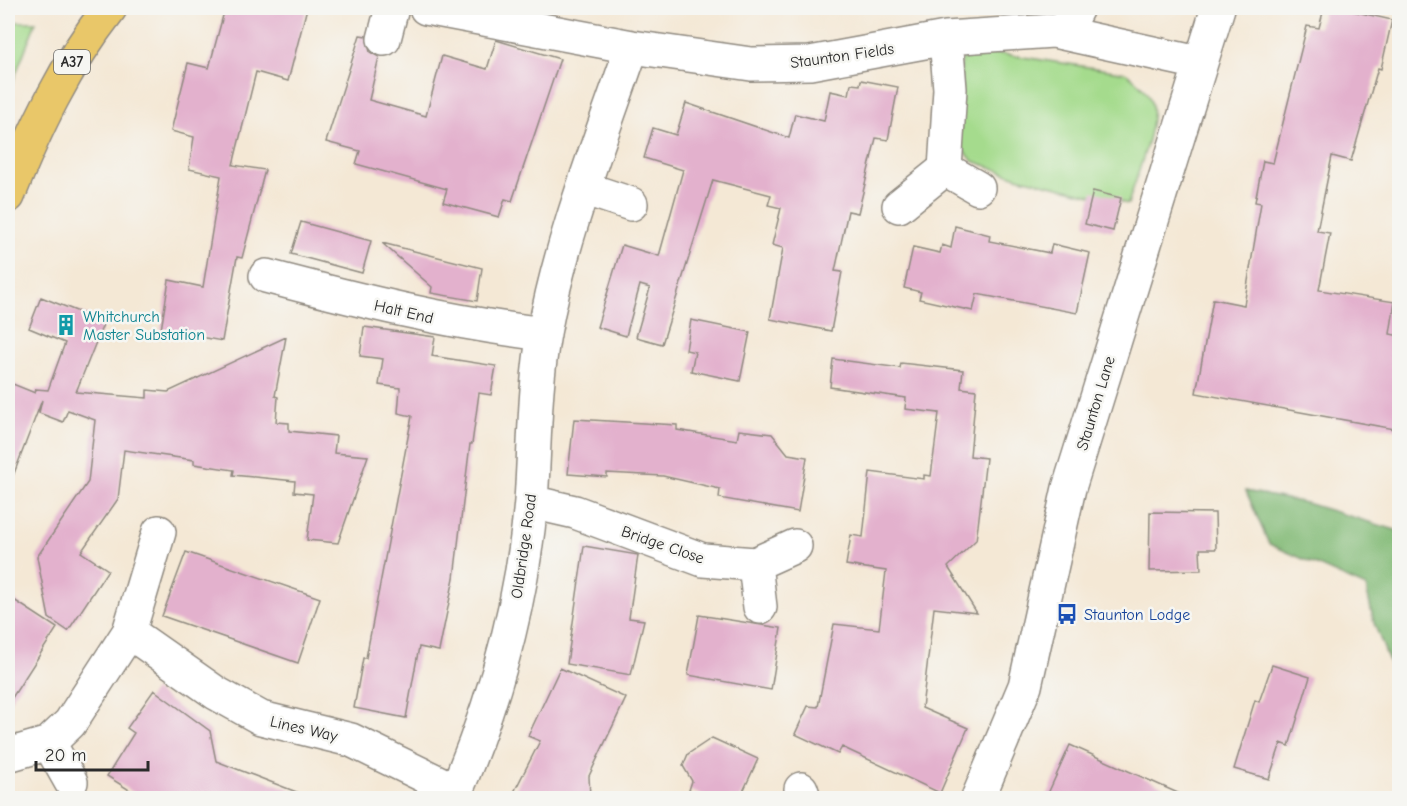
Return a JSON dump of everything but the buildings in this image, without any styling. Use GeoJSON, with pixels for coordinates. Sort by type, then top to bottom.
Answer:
{"type":"FeatureCollection","features":[{"type":"Feature","properties":{"kind":"highway","name":"A37"},"geometry":{"type":"LineString","coordinates":[[8,196],[40,120],[80,48],[110,8]]}},
{"type":"Feature","properties":{"kind":"street"},"geometry":{"type":"LineString","coordinates":[[384,39],[392,8]]}},
{"type":"Feature","properties":{"kind":"street","name":"Staunton Fields"},"geometry":{"type":"LineString","coordinates":[[426,8],[632,46],[751,64],[810,63],[946,38],[1053,31],[1070,20],[1199,63]]}},
{"type":"Feature","properties":{"kind":"street","name":"Staunton Lane"},"geometry":{"type":"LineString","coordinates":[[978,798],[1025,686],[1070,488],[1199,63],[1218,8]]}},
{"type":"Feature","properties":{"kind":"street"},"geometry":{"type":"LineString","coordinates":[[899,206],[945,169],[950,89],[946,38]]}},
{"type":"Feature","properties":{"kind":"street"},"geometry":{"type":"LineString","coordinates":[[632,46],[583,188],[632,204]]}},
{"type":"Feature","properties":{"kind":"street"},"geometry":{"type":"LineString","coordinates":[[945,169],[978,188]]}},
{"type":"Feature","properties":{"kind":"street","name":"Oldbridge Road"},"geometry":{"type":"LineString","coordinates":[[454,795],[487,712],[510,636],[531,502],[538,373],[544,334],[554,285],[583,188]]}},
{"type":"Feature","properties":{"kind":"street","name":"Halt End"},"geometry":{"type":"LineString","coordinates":[[266,276],[402,311],[477,326],[544,334]]}},
{"type":"Feature","properties":{"kind":"street","name":"Bridge Close"},"geometry":{"type":"LineString","coordinates":[[531,502],[575,512],[703,560],[755,564],[795,546]]}},
{"type":"Feature","properties":{"kind":"street"},"geometry":{"type":"LineString","coordinates":[[8,755],[50,743],[70,723],[129,632],[159,532]]}},
{"type":"Feature","properties":{"kind":"street"},"geometry":{"type":"LineString","coordinates":[[755,564],[760,607]]}},
{"type":"Feature","properties":{"kind":"street","name":"Lines Way"},"geometry":{"type":"LineString","coordinates":[[129,632],[216,693],[261,718],[351,740],[454,795]]}},
{"type":"Feature","properties":{"kind":"street"},"geometry":{"type":"LineString","coordinates":[[50,743],[71,782]]}},
{"type":"Feature","properties":{"kind":"green space"},"geometry":{"type":"Polygon","coordinates":[[[8,22],[36,22],[8,94],[8,22]]]}},
{"type":"Feature","properties":{"kind":"green space"},"geometry":{"type":"Polygon","coordinates":[[[977,50],[1127,73],[1139,84],[1151,101],[1151,127],[1128,204],[1017,177],[973,161],[960,146],[961,60],[977,50]]]}},
{"type":"Feature","properties":{"kind":"green space"},"geometry":{"type":"Polygon","coordinates":[[[1246,491],[1306,503],[1399,531],[1399,687],[1374,623],[1366,587],[1269,544],[1246,491]]]}},
{"type":"Feature","properties":{"kind":"place","name":"Whitchurch Master Substation"},"geometry":{"type":"Point","coordinates":[66,325]}},
{"type":"Feature","properties":{"kind":"place","name":"Staunton Lodge"},"geometry":{"type":"Point","coordinates":[1067,614]}}]}
